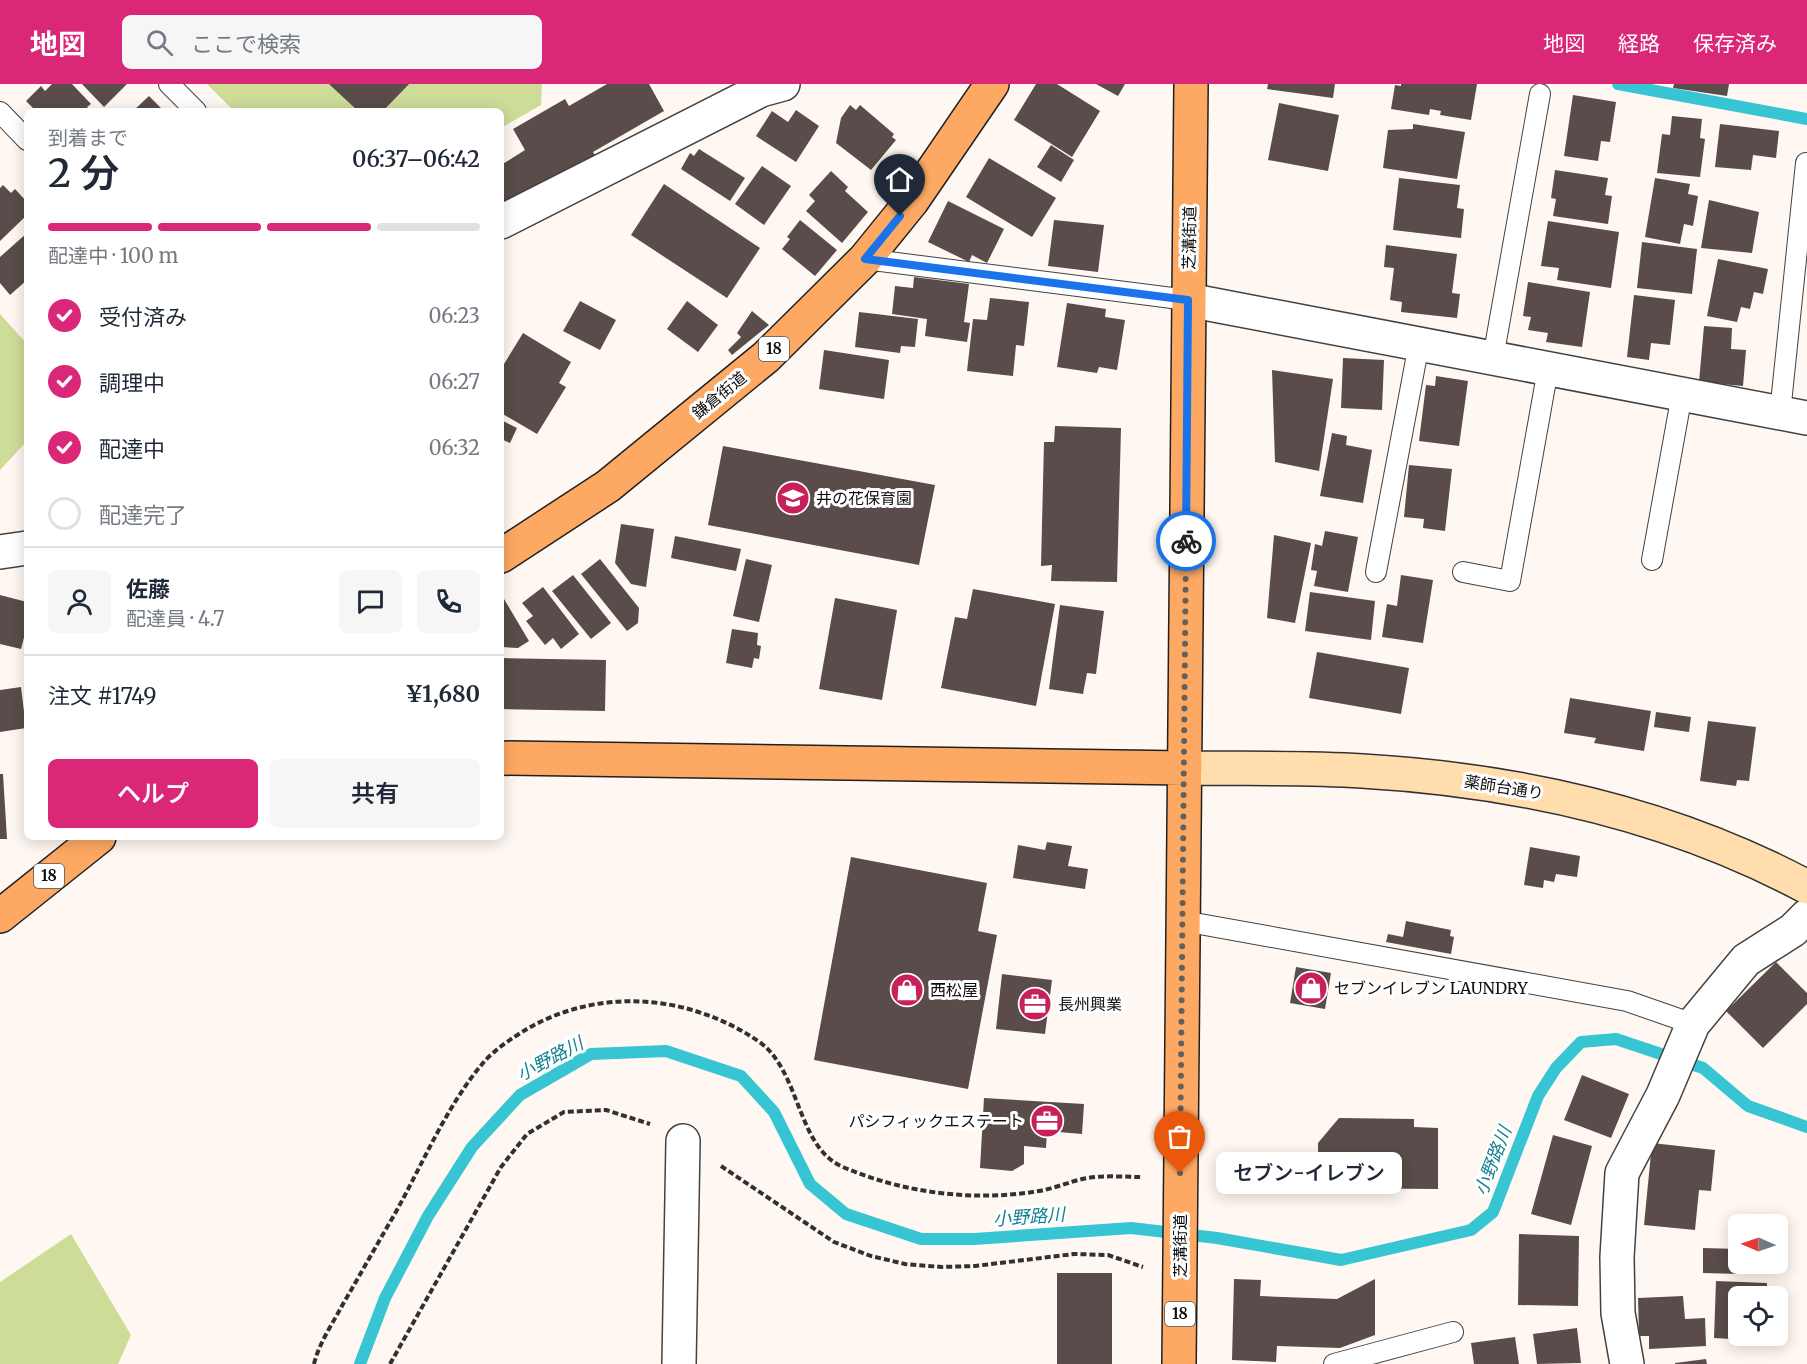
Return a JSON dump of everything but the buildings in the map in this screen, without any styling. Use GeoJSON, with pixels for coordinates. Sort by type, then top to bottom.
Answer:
{"type":"FeatureCollection","features":[{"type":"Feature","properties":{"kind":"main road","name":"鎌倉街道"},"geometry":{"type":"LineString","coordinates":[[504,554],[608,486],[757,365],[865,259],[912,201],[992,84]]}},
{"type":"Feature","properties":{"kind":"main road","name":"芝溝街道"},"geometry":{"type":"LineString","coordinates":[[1179,1364],[1165,1267],[1179,1196],[1191,84]]}},
{"type":"Feature","properties":{"kind":"main road"},"geometry":{"type":"LineString","coordinates":[[504,758],[1185,768]]}},
{"type":"Feature","properties":{"kind":"main road","name":"18"},"geometry":{"type":"LineString","coordinates":[[0,916],[95,840]]}},
{"type":"Feature","properties":{"kind":"street"},"geometry":{"type":"LineString","coordinates":[[504,220],[761,90],[783,84]]}},
{"type":"Feature","properties":{"kind":"street"},"geometry":{"type":"LineString","coordinates":[[1188,300],[1793,415]]}},
{"type":"Feature","properties":{"kind":"street"},"geometry":{"type":"LineString","coordinates":[[0,552],[24,548]]}},
{"type":"Feature","properties":{"kind":"street","name":"薬師台通り"},"geometry":{"type":"LineString","coordinates":[[1185,768],[1360,771],[1438,777],[1539,791],[1673,826],[1763,863],[1807,887]]}},
{"type":"Feature","properties":{"kind":"street"},"geometry":{"type":"LineString","coordinates":[[1627,1364],[1618,1313],[1617,1257],[1622,1173],[1663,1095],[1688,1036],[1746,960],[1793,930],[1807,916]]}},
{"type":"Feature","properties":{"kind":"street"},"geometry":{"type":"LineString","coordinates":[[679,1364],[683,1141]]}},
{"type":"Feature","properties":{"kind":"lane"},"geometry":{"type":"LineString","coordinates":[[169,84],[193,108]]}},
{"type":"Feature","properties":{"kind":"lane"},"geometry":{"type":"LineString","coordinates":[[1493,358],[1540,94]]}},
{"type":"Feature","properties":{"kind":"lane"},"geometry":{"type":"LineString","coordinates":[[0,112],[24,137]]}},
{"type":"Feature","properties":{"kind":"lane"},"geometry":{"type":"LineString","coordinates":[[1793,415],[1806,163]]}},
{"type":"Feature","properties":{"kind":"lane"},"geometry":{"type":"LineString","coordinates":[[865,259],[1188,300]]}},
{"type":"Feature","properties":{"kind":"lane"},"geometry":{"type":"LineString","coordinates":[[1376,572],[1419,344]]}},
{"type":"Feature","properties":{"kind":"lane"},"geometry":{"type":"LineString","coordinates":[[1463,572],[1510,581],[1548,369]]}},
{"type":"Feature","properties":{"kind":"lane"},"geometry":{"type":"LineString","coordinates":[[1652,560],[1682,394]]}},
{"type":"Feature","properties":{"kind":"lane"},"geometry":{"type":"LineString","coordinates":[[1183,921],[1627,1001],[1688,1036]]}},
{"type":"Feature","properties":{"kind":"lane"},"geometry":{"type":"LineString","coordinates":[[1334,1364],[1453,1332]]}},
{"type":"Feature","properties":{"kind":"path"},"geometry":{"type":"LineString","coordinates":[[390,1364],[501,1167],[527,1134],[564,1112],[606,1110],[639,1119],[683,1141],[834,1242],[871,1256],[905,1264],[942,1267],[975,1266],[1074,1254],[1108,1255],[1165,1267]]}},
{"type":"Feature","properties":{"kind":"green space"},"geometry":{"type":"Polygon","coordinates":[[[207,84],[542,84],[541,105],[504,126],[504,108],[231,108],[207,84]]]}},
{"type":"Feature","properties":{"kind":"green space"},"geometry":{"type":"Polygon","coordinates":[[[0,314],[24,341],[24,444],[0,470],[0,314]]]}},
{"type":"Feature","properties":{"kind":"green space"},"geometry":{"type":"Polygon","coordinates":[[[71,1234],[131,1335],[118,1364],[0,1364],[0,1282],[71,1234]]]}},
{"type":"Feature","properties":{"kind":"waterway"},"geometry":{"type":"LineString","coordinates":[[1618,84],[1807,119]]}},
{"type":"Feature","properties":{"kind":"waterway","name":"小野路川"},"geometry":{"type":"LineString","coordinates":[[360,1364],[385,1298],[428,1216],[472,1147],[520,1095],[591,1054],[666,1051],[741,1076],[774,1112],[810,1184],[846,1214],[921,1239],[974,1239],[1131,1228],[1217,1238],[1341,1260],[1471,1230],[1493,1212],[1538,1096],[1556,1068],[1581,1042],[1616,1039],[1703,1068],[1748,1106],[1807,1127]]}},
{"type":"Feature","properties":{"kind":"way so far"},"geometry":{"type":"LineString","coordinates":[[1180,1173],[1186,541]]}},
{"type":"Feature","properties":{"kind":"place","name":"井の花保育園"},"geometry":{"type":"Point","coordinates":[793,498]}},
{"type":"Feature","properties":{"kind":"place","name":"セブンイレブン LAUNDRY"},"geometry":{"type":"Point","coordinates":[1311,988]}},
{"type":"Feature","properties":{"kind":"place","name":"西松屋"},"geometry":{"type":"Point","coordinates":[907,990]}},
{"type":"Feature","properties":{"kind":"place","name":"長州興業"},"geometry":{"type":"Point","coordinates":[1035,1004]}},
{"type":"Feature","properties":{"kind":"place","name":"パシフィックエステート"},"geometry":{"type":"Point","coordinates":[1047,1121]}},
{"type":"Feature","properties":{"kind":"place","name":"セブン-イレブン"},"geometry":{"type":"Point","coordinates":[1180,1173]}},
{"type":"Feature","properties":{"kind":"route"},"geometry":{"type":"LineString","coordinates":[[900,216],[865,259],[1188,300],[1186,541]]}}]}
